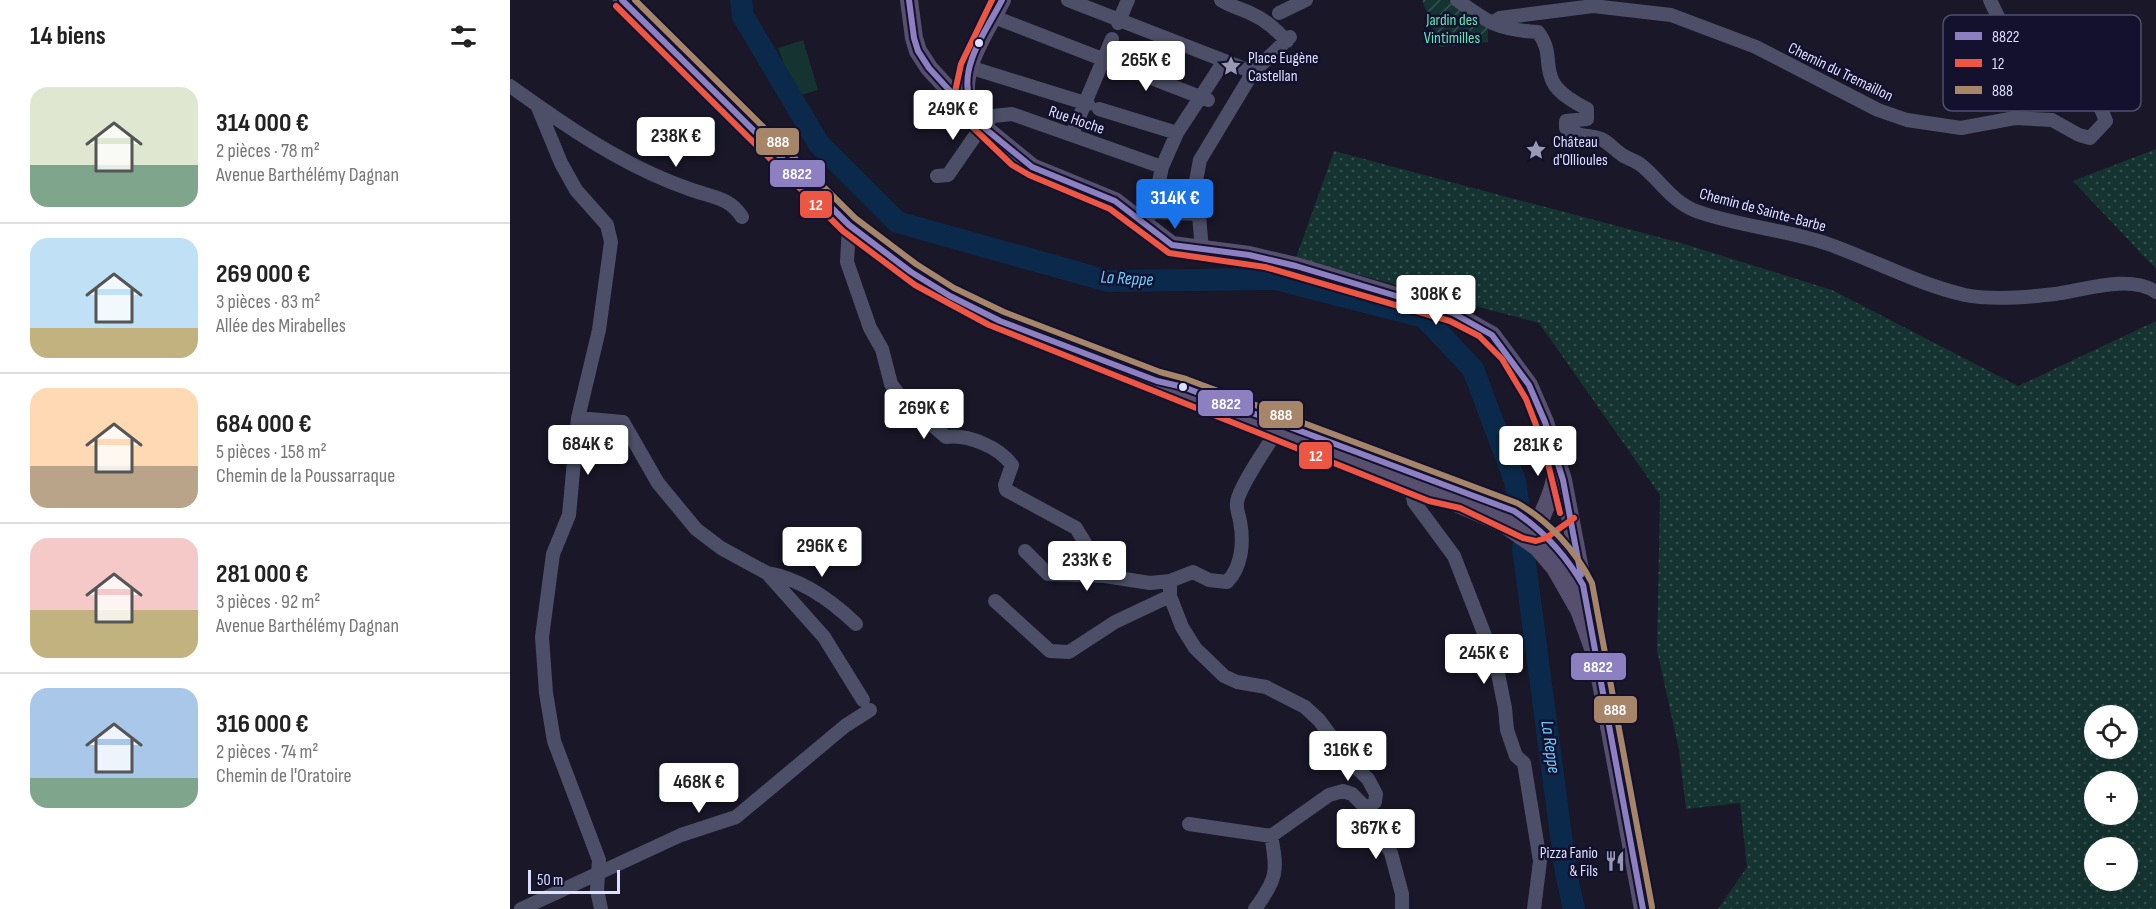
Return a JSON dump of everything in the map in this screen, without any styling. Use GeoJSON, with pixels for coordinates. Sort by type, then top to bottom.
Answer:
{"type":"FeatureCollection","features":[{"type":"Feature","properties":{"kind":"main road"},"geometry":{"type":"LineString","coordinates":[[622,0],[849,225],[886,254],[951,296],[992,317],[1157,381],[1276,432],[1432,493],[1463,499],[1538,534],[1565,583],[1594,651]]}},
{"type":"Feature","properties":{"kind":"main road"},"geometry":{"type":"LineString","coordinates":[[909,0],[918,51],[933,73],[976,119],[1032,167],[1148,217],[1172,245],[1249,255],[1296,266],[1453,313],[1473,322],[1492,335],[1529,385],[1557,458],[1569,511],[1643,909]]}},
{"type":"Feature","properties":{"kind":"main road"},"geometry":{"type":"LineString","coordinates":[[976,119],[964,91],[969,67],[1002,0]]}},
{"type":"Feature","properties":{"kind":"main road"},"geometry":{"type":"LineString","coordinates":[[933,73],[949,76],[969,67]]}},
{"type":"Feature","properties":{"kind":"main road"},"geometry":{"type":"LineString","coordinates":[[1157,381],[1183,387],[1514,511],[1572,565],[1583,585]]}},
{"type":"Feature","properties":{"kind":"main road"},"geometry":{"type":"LineString","coordinates":[[1538,534],[1556,484],[1557,458]]}},
{"type":"Feature","properties":{"kind":"main road"},"geometry":{"type":"LineString","coordinates":[[1514,511],[1549,503]]}},
{"type":"Feature","properties":{"kind":"main road"},"geometry":{"type":"LineString","coordinates":[[1538,534],[1569,511]]}},
{"type":"Feature","properties":{"kind":"street"},"geometry":{"type":"LineString","coordinates":[[1068,0],[1118,22],[1253,72]]}},
{"type":"Feature","properties":{"kind":"street"},"geometry":{"type":"LineString","coordinates":[[1118,22],[1128,0]]}},
{"type":"Feature","properties":{"kind":"street"},"geometry":{"type":"LineString","coordinates":[[1221,0],[1233,8],[1269,16],[1306,0]]}},
{"type":"Feature","properties":{"kind":"street","name":"Chemin de Sainte-Barbe"},"geometry":{"type":"LineString","coordinates":[[1457,0],[1492,23],[1509,31],[1538,32],[1546,43],[1553,82],[1574,102],[1587,109],[1587,119],[1566,121],[1566,128],[1584,138],[1599,138],[1606,142],[1623,156],[1640,164],[1672,197],[1696,211],[1827,244],[1888,269],[1964,294],[1997,298],[2006,295],[2053,294],[2122,283],[2150,288],[2156,292]]}},
{"type":"Feature","properties":{"kind":"street","name":"Chemin du Tremaillon"},"geometry":{"type":"LineString","coordinates":[[1989,0],[1996,15]]}},
{"type":"Feature","properties":{"kind":"street","name":"Chemin du Tremaillon"},"geometry":{"type":"LineString","coordinates":[[1492,23],[1500,18],[1593,6],[1671,15],[1756,47],[1878,110],[1907,120],[1961,128],[2015,118],[2052,120],[2079,135],[2090,138],[2106,121],[2102,111]]}},
{"type":"Feature","properties":{"kind":"street"},"geometry":{"type":"LineString","coordinates":[[1202,250],[1196,181],[1200,160],[1253,72],[1288,39],[1269,16]]}},
{"type":"Feature","properties":{"kind":"street"},"geometry":{"type":"LineString","coordinates":[[994,17],[1204,98]]}},
{"type":"Feature","properties":{"kind":"street"},"geometry":{"type":"LineString","coordinates":[[1072,134],[1090,106],[1112,39]]}},
{"type":"Feature","properties":{"kind":"street"},"geometry":{"type":"LineString","coordinates":[[1199,214],[1148,217],[1162,167],[1177,133],[1204,98],[1224,61]]}},
{"type":"Feature","properties":{"kind":"street"},"geometry":{"type":"LineString","coordinates":[[969,67],[1177,133]]}},
{"type":"Feature","properties":{"kind":"street"},"geometry":{"type":"LineString","coordinates":[[510,86],[574,131],[659,179],[733,204],[742,218]]}},
{"type":"Feature","properties":{"kind":"street"},"geometry":{"type":"LineString","coordinates":[[537,105],[566,172],[576,190],[607,225],[611,242],[599,330],[578,418],[568,516],[553,555],[542,637],[546,693],[554,741],[599,860],[597,891],[601,909]]}},
{"type":"Feature","properties":{"kind":"street"},"geometry":{"type":"LineString","coordinates":[[1231,110],[1232,122],[1237,126]]}},
{"type":"Feature","properties":{"kind":"street","name":"Rue Hoche"},"geometry":{"type":"LineString","coordinates":[[976,119],[1012,114],[1162,167]]}},
{"type":"Feature","properties":{"kind":"street"},"geometry":{"type":"LineString","coordinates":[[937,177],[948,175],[976,119]]}},
{"type":"Feature","properties":{"kind":"street"},"geometry":{"type":"LineString","coordinates":[[849,225],[847,262],[870,328],[882,350],[891,384],[902,399],[946,437],[965,436],[1006,457],[1012,465],[1006,490],[1076,528],[1105,576]]}},
{"type":"Feature","properties":{"kind":"street"},"geometry":{"type":"LineString","coordinates":[[578,418],[623,422],[658,483],[696,529],[721,548],[767,573],[785,576],[809,589],[837,607],[856,624]]}},
{"type":"Feature","properties":{"kind":"street"},"geometry":{"type":"LineString","coordinates":[[1026,551],[1048,574],[1105,576],[1150,583],[1170,581],[1192,572],[1209,580],[1227,582],[1235,574],[1241,558],[1241,536],[1236,503],[1276,432]]}},
{"type":"Feature","properties":{"kind":"street"},"geometry":{"type":"LineString","coordinates":[[1410,483],[1414,502],[1454,556],[1496,664],[1507,730],[1516,756],[1524,763],[1540,861],[1534,909]]}},
{"type":"Feature","properties":{"kind":"street"},"geometry":{"type":"LineString","coordinates":[[521,909],[599,875],[681,835],[736,817],[866,705],[824,637],[767,573]]}},
{"type":"Feature","properties":{"kind":"street"},"geometry":{"type":"LineString","coordinates":[[1170,581],[1170,596],[1189,640],[1224,676],[1237,682],[1266,687],[1305,707],[1319,720],[1348,759],[1368,779],[1376,794],[1375,802],[1366,808]]}},
{"type":"Feature","properties":{"kind":"street"},"geometry":{"type":"LineString","coordinates":[[995,601],[1050,651],[1069,652],[1114,622],[1170,596]]}},
{"type":"Feature","properties":{"kind":"street"},"geometry":{"type":"LineString","coordinates":[[1189,824],[1271,836],[1329,795],[1343,791],[1352,794],[1366,808],[1391,853],[1402,894],[1402,909]]}},
{"type":"Feature","properties":{"kind":"street"},"geometry":{"type":"LineString","coordinates":[[1255,909],[1267,893],[1277,868],[1271,836]]}},
{"type":"Feature","properties":{"kind":"green space","name":"Jardin des Vintimilles"},"geometry":{"type":"Polygon","coordinates":[[[1422,0],[1448,0],[1461,8],[1460,12],[1466,12],[1488,26],[1488,42],[1440,47],[1422,0]]]}},
{"type":"Feature","properties":{"kind":"green space"},"geometry":{"type":"Polygon","coordinates":[[[803,40],[818,90],[801,95],[787,72],[778,48],[803,40]]]}},
{"type":"Feature","properties":{"kind":"green space"},"geometry":{"type":"Polygon","coordinates":[[[2156,149],[2156,269],[2073,181],[2156,149]]]}},
{"type":"Feature","properties":{"kind":"green space"},"geometry":{"type":"Polygon","coordinates":[[[1334,151],[1681,243],[1832,290],[2018,386],[2156,321],[2156,909],[1718,909],[1747,867],[1740,803],[1686,809],[1679,750],[1657,650],[1660,495],[1539,323],[1296,258],[1334,151]]]}},
{"type":"Feature","properties":{"kind":"waterway","name":"La Reppe"},"geometry":{"type":"LineString","coordinates":[[741,0],[743,16],[819,144],[897,222],[1108,281],[1276,279],[1424,317],[1473,369],[1515,481],[1518,501]]}},
{"type":"Feature","properties":{"kind":"waterway","name":"La Reppe"},"geometry":{"type":"LineString","coordinates":[[1523,548],[1566,873],[1574,909]]}},
{"type":"Feature","properties":{"kind":"transit line","name":"8822"},"geometry":{"type":"LineString","coordinates":[[622,0],[849,225],[911,272],[950,296],[1000,321],[1157,381],[1183,387],[1514,511],[1544,535],[1569,563],[1583,585],[1643,909]]}},
{"type":"Feature","properties":{"kind":"transit line","name":"888"},"geometry":{"type":"LineString","coordinates":[[635,0],[855,218],[916,264],[954,288],[1004,312],[1160,372],[1186,379],[1517,503],[1540,518],[1578,559],[1592,583],[1652,907]]}},
{"type":"Feature","properties":{"kind":"transit line","name":"8822"},"geometry":{"type":"LineString","coordinates":[[909,0],[914,38],[918,51],[929,68],[982,126],[1032,167],[1115,201],[1172,245],[1249,255],[1296,266],[1453,313],[1492,335],[1529,385],[1545,422],[1563,480],[1581,575]]}},
{"type":"Feature","properties":{"kind":"transit line","name":"12"},"geometry":{"type":"LineString","coordinates":[[992,0],[961,64],[955,92],[963,118],[1012,165],[1029,175],[1110,209],[1169,253],[1265,267],[1450,321],[1479,336],[1502,359],[1526,399],[1543,443],[1560,513]]}},
{"type":"Feature","properties":{"kind":"transit line","name":"8822"},"geometry":{"type":"LineString","coordinates":[[983,127],[973,110],[968,94],[968,78],[977,47],[1002,0]]}},
{"type":"Feature","properties":{"kind":"transit line","name":"12"},"geometry":{"type":"LineString","coordinates":[[616,6],[843,231],[915,285],[989,325],[1429,501],[1460,508],[1523,538],[1536,541],[1546,538],[1574,518]]}},
{"type":"Feature","properties":{"kind":"place","name":"Place Eugène Castellan"},"geometry":{"type":"Point","coordinates":[1231,66]}},
{"type":"Feature","properties":{"kind":"place","name":"Château d'Ollioules"},"geometry":{"type":"Point","coordinates":[1536,150]}},
{"type":"Feature","properties":{"kind":"place","name":"Pizza Fanio & Fils"},"geometry":{"type":"Point","coordinates":[1615,861]}}]}
